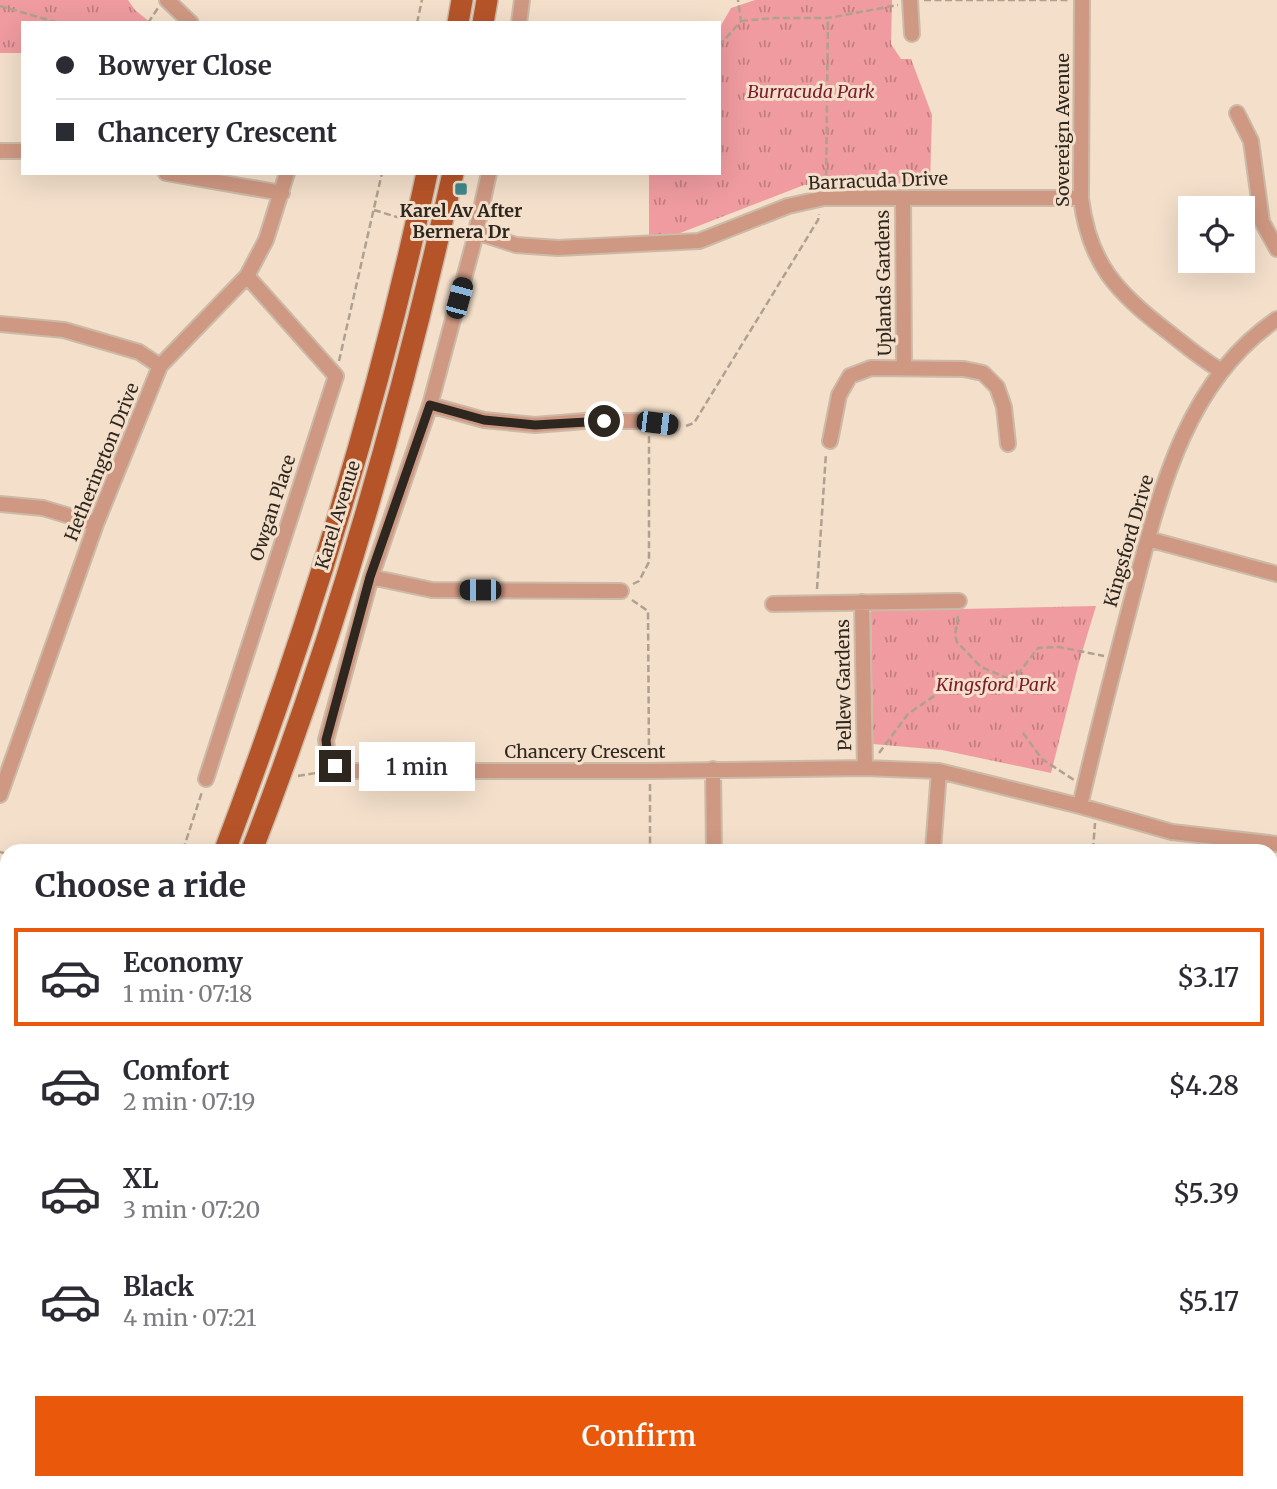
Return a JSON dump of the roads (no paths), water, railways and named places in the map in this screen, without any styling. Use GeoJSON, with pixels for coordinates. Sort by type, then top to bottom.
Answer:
{"type":"FeatureCollection","features":[{"type":"Feature","properties":{"kind":"main road"},"geometry":{"type":"LineString","coordinates":[[458,21],[461,0]]}},
{"type":"Feature","properties":{"kind":"main road"},"geometry":{"type":"LineString","coordinates":[[483,21],[487,0]]}},
{"type":"Feature","properties":{"kind":"main road","name":"Karel Avenue"},"geometry":{"type":"LineString","coordinates":[[227,844],[287,676],[337,521],[369,409],[427,175]]}},
{"type":"Feature","properties":{"kind":"main road","name":"Karel Avenue"},"geometry":{"type":"LineString","coordinates":[[254,844],[334,616],[373,486],[403,378],[453,175]]}},
{"type":"Feature","properties":{"kind":"street"},"geometry":{"type":"LineString","coordinates":[[519,21],[522,0]]}},
{"type":"Feature","properties":{"kind":"street","name":"Sovereign Avenue"},"geometry":{"type":"LineString","coordinates":[[1082,0],[1081,198],[1084,222],[1093,250],[1113,282],[1138,308],[1220,370]]}},
{"type":"Feature","properties":{"kind":"street"},"geometry":{"type":"LineString","coordinates":[[905,3],[912,34]]}},
{"type":"Feature","properties":{"kind":"street"},"geometry":{"type":"LineString","coordinates":[[163,4],[188,21]]}},
{"type":"Feature","properties":{"kind":"street"},"geometry":{"type":"LineString","coordinates":[[1237,113],[1251,141],[1262,222],[1277,250]]}},
{"type":"Feature","properties":{"kind":"street"},"geometry":{"type":"LineString","coordinates":[[0,151],[21,151]]}},
{"type":"Feature","properties":{"kind":"street"},"geometry":{"type":"LineString","coordinates":[[178,175],[282,193]]}},
{"type":"Feature","properties":{"kind":"street","name":"Hetherington Drive"},"geometry":{"type":"LineString","coordinates":[[0,795],[96,524],[160,366],[247,276],[266,240],[286,175]]}},
{"type":"Feature","properties":{"kind":"street"},"geometry":{"type":"LineString","coordinates":[[489,175],[430,405],[370,577],[432,590],[621,591]]}},
{"type":"Feature","properties":{"kind":"street","name":"Barracuda Drive"},"geometry":{"type":"LineString","coordinates":[[476,232],[516,245],[558,248],[699,241],[808,200],[824,198],[1081,198]]}},
{"type":"Feature","properties":{"kind":"street","name":"Uplands Gardens"},"geometry":{"type":"LineString","coordinates":[[903,198],[904,368]]}},
{"type":"Feature","properties":{"kind":"street","name":"Owgan Place"},"geometry":{"type":"LineString","coordinates":[[206,779],[336,376],[247,276]]}},
{"type":"Feature","properties":{"kind":"street","name":"Kingsford Drive"},"geometry":{"type":"LineString","coordinates":[[1080,806],[1148,539],[1183,435],[1220,370],[1257,332],[1277,319]]}},
{"type":"Feature","properties":{"kind":"street"},"geometry":{"type":"LineString","coordinates":[[0,324],[64,330],[139,352],[160,366]]}},
{"type":"Feature","properties":{"kind":"street","name":"Uplands Gardens"},"geometry":{"type":"LineString","coordinates":[[830,441],[839,395],[850,376],[871,368],[964,369],[983,373],[997,387],[1004,407],[1008,444]]}},
{"type":"Feature","properties":{"kind":"street"},"geometry":{"type":"LineString","coordinates":[[430,405],[484,420],[535,425],[585,421],[642,421],[672,425]]}},
{"type":"Feature","properties":{"kind":"street"},"geometry":{"type":"LineString","coordinates":[[0,504],[43,508],[96,524]]}},
{"type":"Feature","properties":{"kind":"street"},"geometry":{"type":"LineString","coordinates":[[1148,539],[1277,574]]}},
{"type":"Feature","properties":{"kind":"street","name":"Chancery Crescent"},"geometry":{"type":"LineString","coordinates":[[370,577],[326,740],[328,758],[335,766],[350,771],[865,768],[939,771],[1172,832],[1277,844]]}},
{"type":"Feature","properties":{"kind":"street","name":"Pellew Gardens"},"geometry":{"type":"LineString","coordinates":[[773,604],[959,601]]}},
{"type":"Feature","properties":{"kind":"street","name":"Pellew Gardens"},"geometry":{"type":"LineString","coordinates":[[862,602],[865,768]]}},
{"type":"Feature","properties":{"kind":"street"},"geometry":{"type":"LineString","coordinates":[[713,769],[714,844]]}},
{"type":"Feature","properties":{"kind":"street"},"geometry":{"type":"LineString","coordinates":[[933,844],[939,771]]}},
{"type":"Feature","properties":{"kind":"place","name":"Karel Av After Bernera Dr"},"geometry":{"type":"Point","coordinates":[461,189]}},
{"type":"Feature","properties":{"kind":"park label","name":"Burracuda Park"},"geometry":{"type":"Point","coordinates":[811,92]}},
{"type":"Feature","properties":{"kind":"park label","name":"Kingsford Park"},"geometry":{"type":"Point","coordinates":[996,685]}}]}
